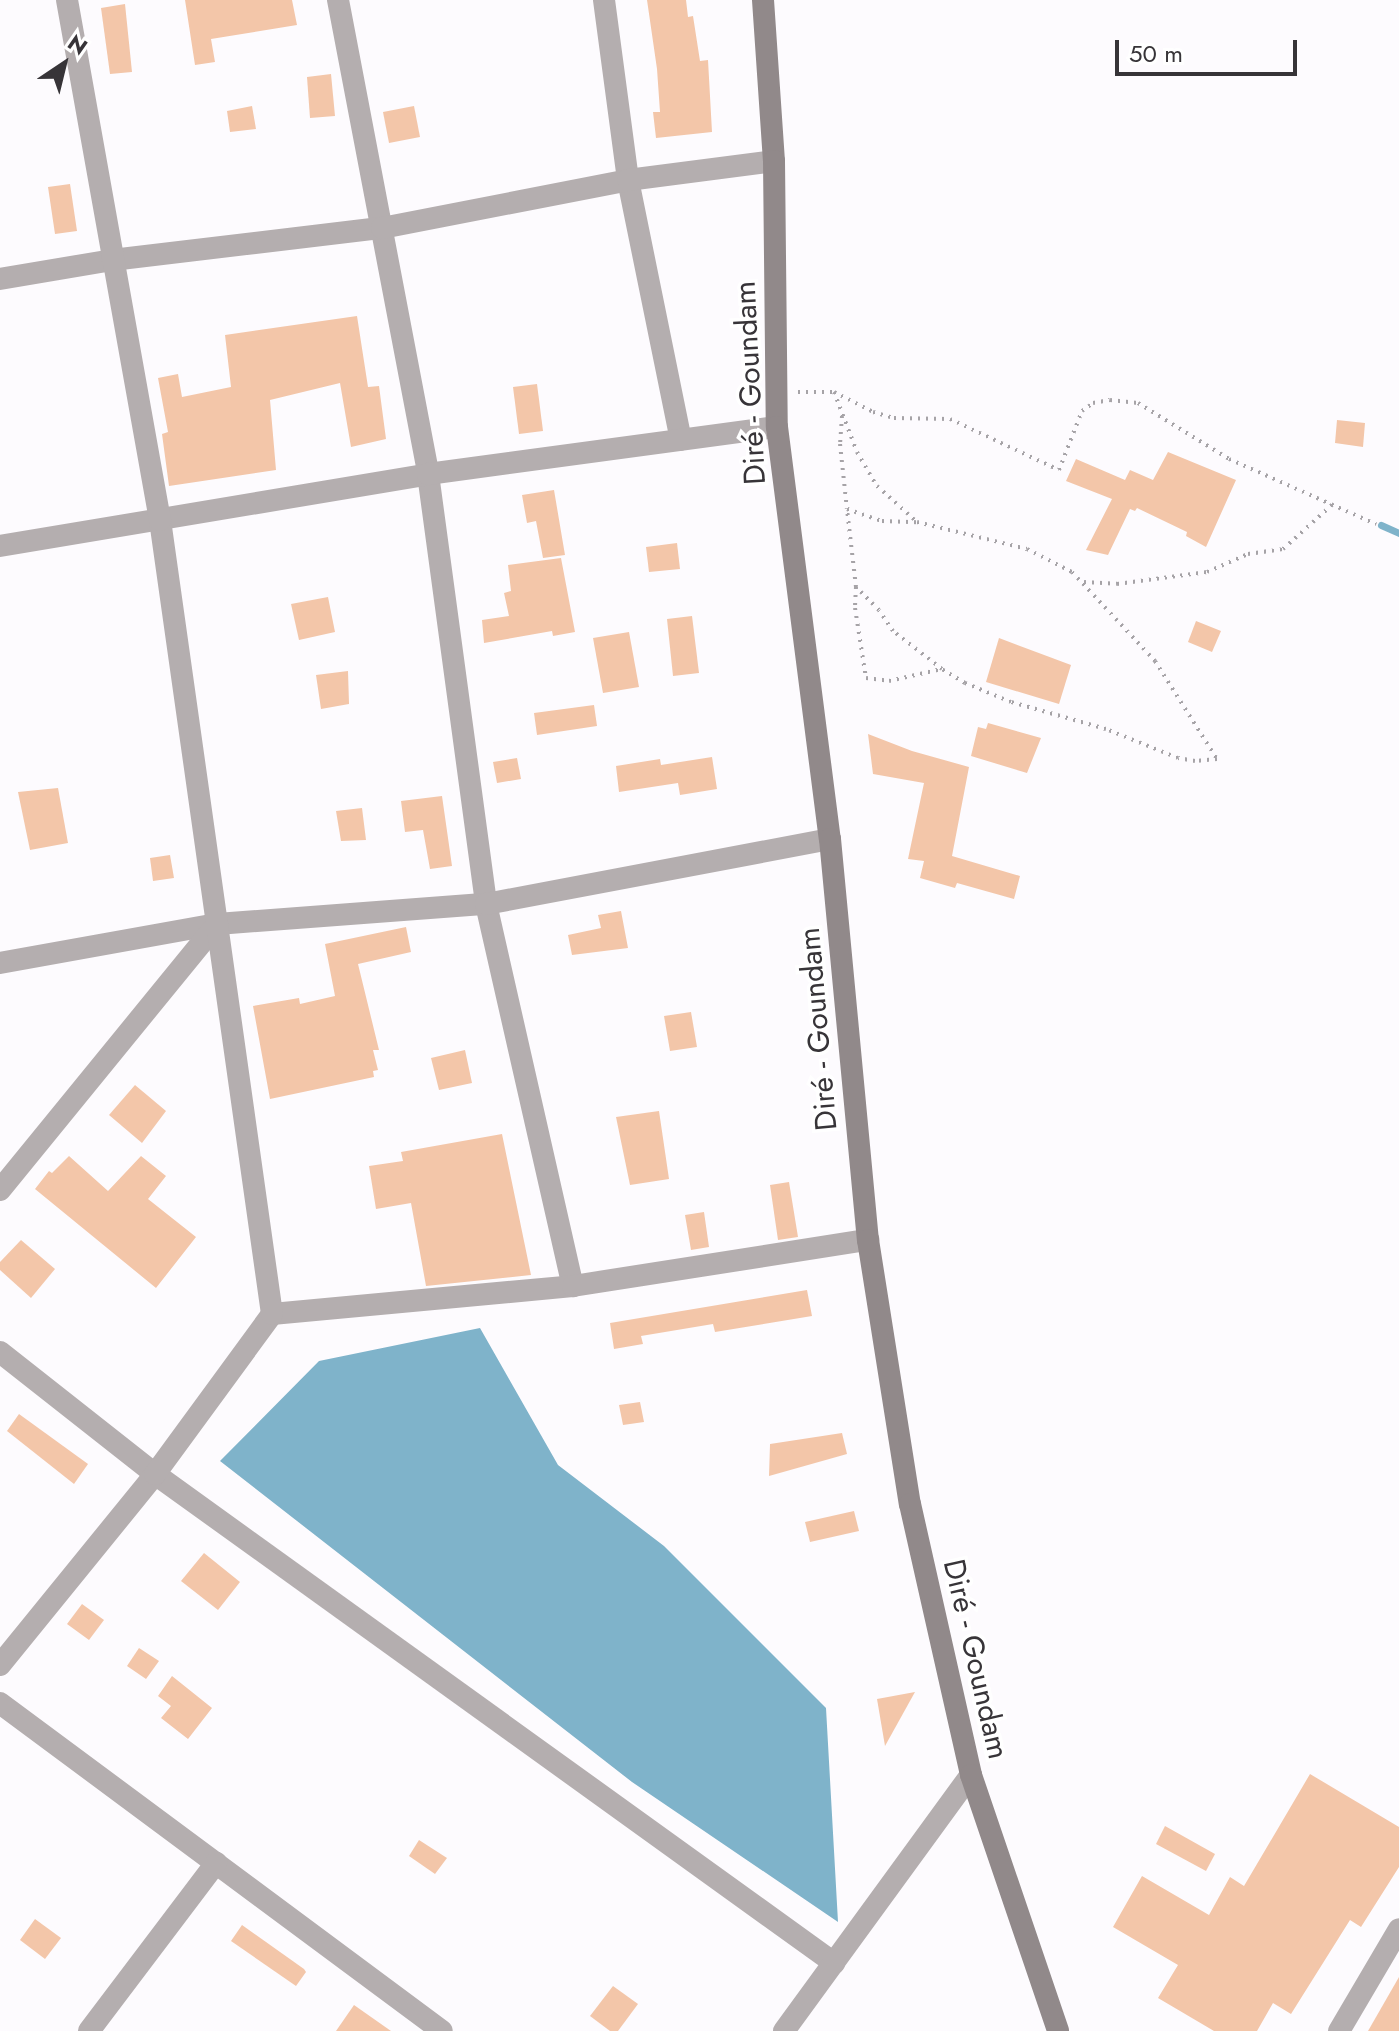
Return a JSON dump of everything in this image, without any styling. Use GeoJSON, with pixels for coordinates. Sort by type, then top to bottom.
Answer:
{"type":"FeatureCollection","features":[{"type":"Feature","properties":{"kind":"main road","name":"Diré - Goundam"},"geometry":{"type":"LineString","coordinates":[[763,0],[774,161],[777,427],[830,839],[868,1240],[910,1504],[971,1775],[1058,2031]]}},
{"type":"Feature","properties":{"kind":"street"},"geometry":{"type":"LineString","coordinates":[[0,1665],[155,1474],[272,1314],[160,520],[67,0]]}},
{"type":"Feature","properties":{"kind":"street"},"geometry":{"type":"LineString","coordinates":[[338,0],[428,474],[486,904],[573,1286]]}},
{"type":"Feature","properties":{"kind":"street"},"geometry":{"type":"LineString","coordinates":[[604,0],[628,180],[681,440]]}},
{"type":"Feature","properties":{"kind":"street"},"geometry":{"type":"LineString","coordinates":[[0,279],[112,260],[382,228],[628,180],[774,161]]}},
{"type":"Feature","properties":{"kind":"street"},"geometry":{"type":"LineString","coordinates":[[0,546],[428,474],[777,427]]}},
{"type":"Feature","properties":{"kind":"street"},"geometry":{"type":"LineString","coordinates":[[0,963],[217,924],[486,904],[830,839]]}},
{"type":"Feature","properties":{"kind":"street"},"geometry":{"type":"LineString","coordinates":[[0,1190],[217,924]]}},
{"type":"Feature","properties":{"kind":"street"},"geometry":{"type":"LineString","coordinates":[[272,1314],[573,1286],[868,1240]]}},
{"type":"Feature","properties":{"kind":"street"},"geometry":{"type":"LineString","coordinates":[[0,1352],[155,1474],[834,1963]]}},
{"type":"Feature","properties":{"kind":"street"},"geometry":{"type":"LineString","coordinates":[[0,1703],[442,2031]]}},
{"type":"Feature","properties":{"kind":"street"},"geometry":{"type":"LineString","coordinates":[[784,2031],[971,1775]]}},
{"type":"Feature","properties":{"kind":"street"},"geometry":{"type":"LineString","coordinates":[[89,2031],[216,1863]]}},
{"type":"Feature","properties":{"kind":"street"},"geometry":{"type":"LineString","coordinates":[[1339,2031],[1399,1929]]}},
{"type":"Feature","properties":{"kind":"path"},"geometry":{"type":"LineString","coordinates":[[776,391],[834,392],[873,412],[894,418],[950,419],[1059,470],[1082,411],[1093,403],[1110,400],[1138,403],[1229,459],[1376,524]]}},
{"type":"Feature","properties":{"kind":"path"},"geometry":{"type":"LineString","coordinates":[[834,392],[842,416],[877,486],[917,522]]}},
{"type":"Feature","properties":{"kind":"path"},"geometry":{"type":"LineString","coordinates":[[842,416],[840,444],[856,587],[855,608],[866,678],[898,680],[942,669]]}},
{"type":"Feature","properties":{"kind":"path"},"geometry":{"type":"LineString","coordinates":[[1084,582],[1117,584],[1207,572],[1248,554],[1283,549],[1334,503]]}},
{"type":"Feature","properties":{"kind":"path"},"geometry":{"type":"LineString","coordinates":[[847,509],[882,521],[917,522],[1027,549],[1061,565],[1084,582],[1155,661],[1217,759],[1195,761],[1178,758],[1106,729],[1011,702],[965,683],[893,631],[879,610],[856,587]]}},
{"type":"Feature","properties":{"kind":"water"},"geometry":{"type":"Polygon","coordinates":[[[480,1328],[558,1465],[664,1546],[826,1708],[838,1922],[632,1782],[220,1461],[319,1361],[480,1328]]]}},
{"type":"Feature","properties":{"kind":"building"},"geometry":{"type":"Polygon","coordinates":[[[185,0],[292,0],[297,25],[211,39],[215,62],[195,65],[185,0]]]}},
{"type":"Feature","properties":{"kind":"building"},"geometry":{"type":"Polygon","coordinates":[[[647,0],[686,0],[688,17],[693,16],[700,61],[708,60],[712,132],[656,138],[653,112],[660,112],[647,0]]]}},
{"type":"Feature","properties":{"kind":"building"},"geometry":{"type":"Polygon","coordinates":[[[125,4],[132,72],[110,74],[101,8],[125,4]]]}},
{"type":"Feature","properties":{"kind":"building"},"geometry":{"type":"Polygon","coordinates":[[[331,74],[335,116],[310,118],[307,77],[331,74]]]}},
{"type":"Feature","properties":{"kind":"building"},"geometry":{"type":"Polygon","coordinates":[[[252,106],[256,129],[230,132],[227,111],[252,106]]]}},
{"type":"Feature","properties":{"kind":"building"},"geometry":{"type":"Polygon","coordinates":[[[414,106],[420,137],[389,143],[383,112],[414,106]]]}},
{"type":"Feature","properties":{"kind":"building"},"geometry":{"type":"Polygon","coordinates":[[[70,184],[77,231],[55,234],[48,187],[70,184]]]}},
{"type":"Feature","properties":{"kind":"building"},"geometry":{"type":"Polygon","coordinates":[[[357,316],[368,387],[379,386],[386,439],[351,447],[340,383],[270,400],[276,470],[169,486],[162,434],[168,432],[158,378],[178,374],[182,397],[231,387],[225,335],[357,316]]]}},
{"type":"Feature","properties":{"kind":"building"},"geometry":{"type":"Polygon","coordinates":[[[537,384],[543,431],[519,434],[513,387],[537,384]]]}},
{"type":"Feature","properties":{"kind":"building"},"geometry":{"type":"Polygon","coordinates":[[[1337,420],[1365,423],[1363,447],[1335,443],[1337,420]]]}},
{"type":"Feature","properties":{"kind":"building"},"geometry":{"type":"Polygon","coordinates":[[[1168,452],[1236,480],[1206,547],[1186,536],[1187,532],[1137,508],[1135,511],[1130,509],[1108,555],[1086,550],[1112,499],[1066,481],[1076,459],[1125,480],[1130,470],[1153,480],[1168,452]]]}},
{"type":"Feature","properties":{"kind":"building"},"geometry":{"type":"Polygon","coordinates":[[[554,490],[565,555],[543,558],[536,521],[527,523],[522,495],[554,490]]]}},
{"type":"Feature","properties":{"kind":"building"},"geometry":{"type":"Polygon","coordinates":[[[677,543],[680,569],[649,572],[646,547],[677,543]]]}},
{"type":"Feature","properties":{"kind":"building"},"geometry":{"type":"Polygon","coordinates":[[[561,558],[575,632],[553,636],[552,631],[484,643],[482,620],[509,616],[504,593],[511,591],[508,565],[561,558]]]}},
{"type":"Feature","properties":{"kind":"building"},"geometry":{"type":"Polygon","coordinates":[[[328,597],[335,632],[299,640],[291,604],[328,597]]]}},
{"type":"Feature","properties":{"kind":"building"},"geometry":{"type":"Polygon","coordinates":[[[692,616],[699,673],[673,676],[667,619],[692,616]]]}},
{"type":"Feature","properties":{"kind":"building"},"geometry":{"type":"Polygon","coordinates":[[[1196,621],[1221,631],[1212,652],[1188,642],[1196,621]]]}},
{"type":"Feature","properties":{"kind":"building"},"geometry":{"type":"Polygon","coordinates":[[[629,632],[639,687],[603,693],[593,638],[629,632]]]}},
{"type":"Feature","properties":{"kind":"building"},"geometry":{"type":"Polygon","coordinates":[[[999,638],[1071,665],[1059,704],[986,682],[999,638]]]}},
{"type":"Feature","properties":{"kind":"building"},"geometry":{"type":"Polygon","coordinates":[[[348,671],[349,704],[321,709],[316,675],[348,671]]]}},
{"type":"Feature","properties":{"kind":"building"},"geometry":{"type":"Polygon","coordinates":[[[594,705],[597,726],[537,735],[534,713],[594,705]]]}},
{"type":"Feature","properties":{"kind":"building"},"geometry":{"type":"Polygon","coordinates":[[[988,723],[1041,738],[1027,773],[971,756],[978,727],[986,729],[988,723]]]}},
{"type":"Feature","properties":{"kind":"building"},"geometry":{"type":"Polygon","coordinates":[[[868,734],[912,751],[969,767],[952,856],[1020,876],[1014,899],[957,883],[955,888],[920,878],[924,861],[908,859],[924,783],[873,774],[868,734]]]}},
{"type":"Feature","properties":{"kind":"building"},"geometry":{"type":"Polygon","coordinates":[[[712,757],[717,789],[680,795],[678,783],[619,792],[616,766],[660,759],[661,765],[712,757]]]}},
{"type":"Feature","properties":{"kind":"building"},"geometry":{"type":"Polygon","coordinates":[[[517,758],[521,779],[497,783],[493,762],[517,758]]]}},
{"type":"Feature","properties":{"kind":"building"},"geometry":{"type":"Polygon","coordinates":[[[58,788],[68,843],[30,850],[18,792],[58,788]]]}},
{"type":"Feature","properties":{"kind":"building"},"geometry":{"type":"Polygon","coordinates":[[[442,796],[452,866],[430,869],[423,830],[405,832],[401,801],[442,796]]]}},
{"type":"Feature","properties":{"kind":"building"},"geometry":{"type":"Polygon","coordinates":[[[362,808],[366,840],[341,841],[336,811],[362,808]]]}},
{"type":"Feature","properties":{"kind":"building"},"geometry":{"type":"Polygon","coordinates":[[[170,855],[174,878],[153,881],[150,858],[170,855]]]}},
{"type":"Feature","properties":{"kind":"building"},"geometry":{"type":"Polygon","coordinates":[[[621,911],[628,948],[572,955],[568,935],[601,928],[598,915],[621,911]]]}},
{"type":"Feature","properties":{"kind":"building"},"geometry":{"type":"Polygon","coordinates":[[[406,927],[411,952],[358,964],[379,1050],[373,1050],[378,1070],[373,1071],[374,1077],[270,1099],[253,1006],[299,998],[300,1004],[335,996],[325,944],[406,927]]]}},
{"type":"Feature","properties":{"kind":"building"},"geometry":{"type":"Polygon","coordinates":[[[691,1012],[697,1047],[670,1051],[664,1016],[691,1012]]]}},
{"type":"Feature","properties":{"kind":"building"},"geometry":{"type":"Polygon","coordinates":[[[465,1050],[472,1083],[439,1090],[431,1058],[465,1050]]]}},
{"type":"Feature","properties":{"kind":"building"},"geometry":{"type":"Polygon","coordinates":[[[135,1085],[166,1111],[142,1143],[109,1115],[135,1085]]]}},
{"type":"Feature","properties":{"kind":"building"},"geometry":{"type":"Polygon","coordinates":[[[659,1111],[669,1179],[630,1185],[616,1117],[659,1111]]]}},
{"type":"Feature","properties":{"kind":"building"},"geometry":{"type":"Polygon","coordinates":[[[502,1134],[531,1275],[426,1286],[411,1203],[376,1209],[369,1166],[403,1161],[401,1152],[502,1134]]]}},
{"type":"Feature","properties":{"kind":"building"},"geometry":{"type":"Polygon","coordinates":[[[69,1156],[108,1191],[141,1156],[166,1176],[148,1199],[196,1237],[156,1288],[35,1189],[49,1171],[52,1173],[69,1156]]]}},
{"type":"Feature","properties":{"kind":"building"},"geometry":{"type":"Polygon","coordinates":[[[789,1182],[798,1237],[778,1240],[770,1185],[789,1182]]]}},
{"type":"Feature","properties":{"kind":"building"},"geometry":{"type":"Polygon","coordinates":[[[704,1212],[709,1247],[691,1250],[685,1215],[704,1212]]]}},
{"type":"Feature","properties":{"kind":"building"},"geometry":{"type":"Polygon","coordinates":[[[21,1240],[55,1269],[31,1298],[0,1270],[0,1262],[21,1240]]]}},
{"type":"Feature","properties":{"kind":"building"},"geometry":{"type":"Polygon","coordinates":[[[807,1290],[812,1316],[715,1332],[713,1324],[641,1336],[643,1344],[614,1349],[610,1323],[807,1290]]]}},
{"type":"Feature","properties":{"kind":"building"},"geometry":{"type":"Polygon","coordinates":[[[640,1402],[644,1422],[623,1425],[619,1405],[640,1402]]]}},
{"type":"Feature","properties":{"kind":"building"},"geometry":{"type":"Polygon","coordinates":[[[19,1414],[88,1464],[74,1484],[7,1431],[19,1414]]]}},
{"type":"Feature","properties":{"kind":"building"},"geometry":{"type":"Polygon","coordinates":[[[842,1433],[847,1454],[769,1476],[770,1444],[842,1433]]]}},
{"type":"Feature","properties":{"kind":"building"},"geometry":{"type":"Polygon","coordinates":[[[854,1511],[859,1531],[810,1542],[805,1522],[854,1511]]]}},
{"type":"Feature","properties":{"kind":"building"},"geometry":{"type":"Polygon","coordinates":[[[204,1553],[240,1582],[218,1610],[181,1581],[204,1553]]]}},
{"type":"Feature","properties":{"kind":"building"},"geometry":{"type":"Polygon","coordinates":[[[82,1604],[104,1620],[89,1640],[67,1624],[82,1604]]]}},
{"type":"Feature","properties":{"kind":"building"},"geometry":{"type":"Polygon","coordinates":[[[139,1648],[159,1661],[146,1679],[127,1666],[139,1648]]]}},
{"type":"Feature","properties":{"kind":"building"},"geometry":{"type":"Polygon","coordinates":[[[172,1676],[212,1708],[188,1739],[161,1718],[171,1706],[158,1696],[172,1676]]]}},
{"type":"Feature","properties":{"kind":"building"},"geometry":{"type":"Polygon","coordinates":[[[915,1692],[885,1746],[877,1699],[915,1692]]]}},
{"type":"Feature","properties":{"kind":"building"},"geometry":{"type":"Polygon","coordinates":[[[1310,1774],[1399,1827],[1399,1867],[1361,1927],[1350,1920],[1291,2014],[1273,2003],[1257,2031],[1214,2031],[1158,1998],[1178,1965],[1113,1927],[1142,1876],[1209,1915],[1230,1877],[1244,1886],[1310,1774]]]}},
{"type":"Feature","properties":{"kind":"building"},"geometry":{"type":"Polygon","coordinates":[[[1165,1826],[1215,1854],[1206,1871],[1156,1844],[1165,1826]]]}},
{"type":"Feature","properties":{"kind":"building"},"geometry":{"type":"Polygon","coordinates":[[[419,1840],[447,1858],[435,1874],[409,1856],[419,1840]]]}},
{"type":"Feature","properties":{"kind":"building"},"geometry":{"type":"Polygon","coordinates":[[[35,1919],[61,1938],[45,1959],[20,1940],[35,1919]]]}},
{"type":"Feature","properties":{"kind":"building"},"geometry":{"type":"Polygon","coordinates":[[[242,1925],[304,1969],[306,1972],[296,1986],[231,1941],[242,1925]]]}},
{"type":"Feature","properties":{"kind":"building"},"geometry":{"type":"Polygon","coordinates":[[[1399,1977],[1399,2031],[1368,2031],[1399,1977]]]}},
{"type":"Feature","properties":{"kind":"building"},"geometry":{"type":"Polygon","coordinates":[[[613,1986],[638,2004],[618,2031],[610,2031],[590,2016],[613,1986]]]}},
{"type":"Feature","properties":{"kind":"building"},"geometry":{"type":"Polygon","coordinates":[[[354,2005],[391,2031],[336,2031],[354,2005]]]}},
{"type":"Feature","properties":{"kind":"waterway"},"geometry":{"type":"LineString","coordinates":[[1381,525],[1399,533]]}}]}
